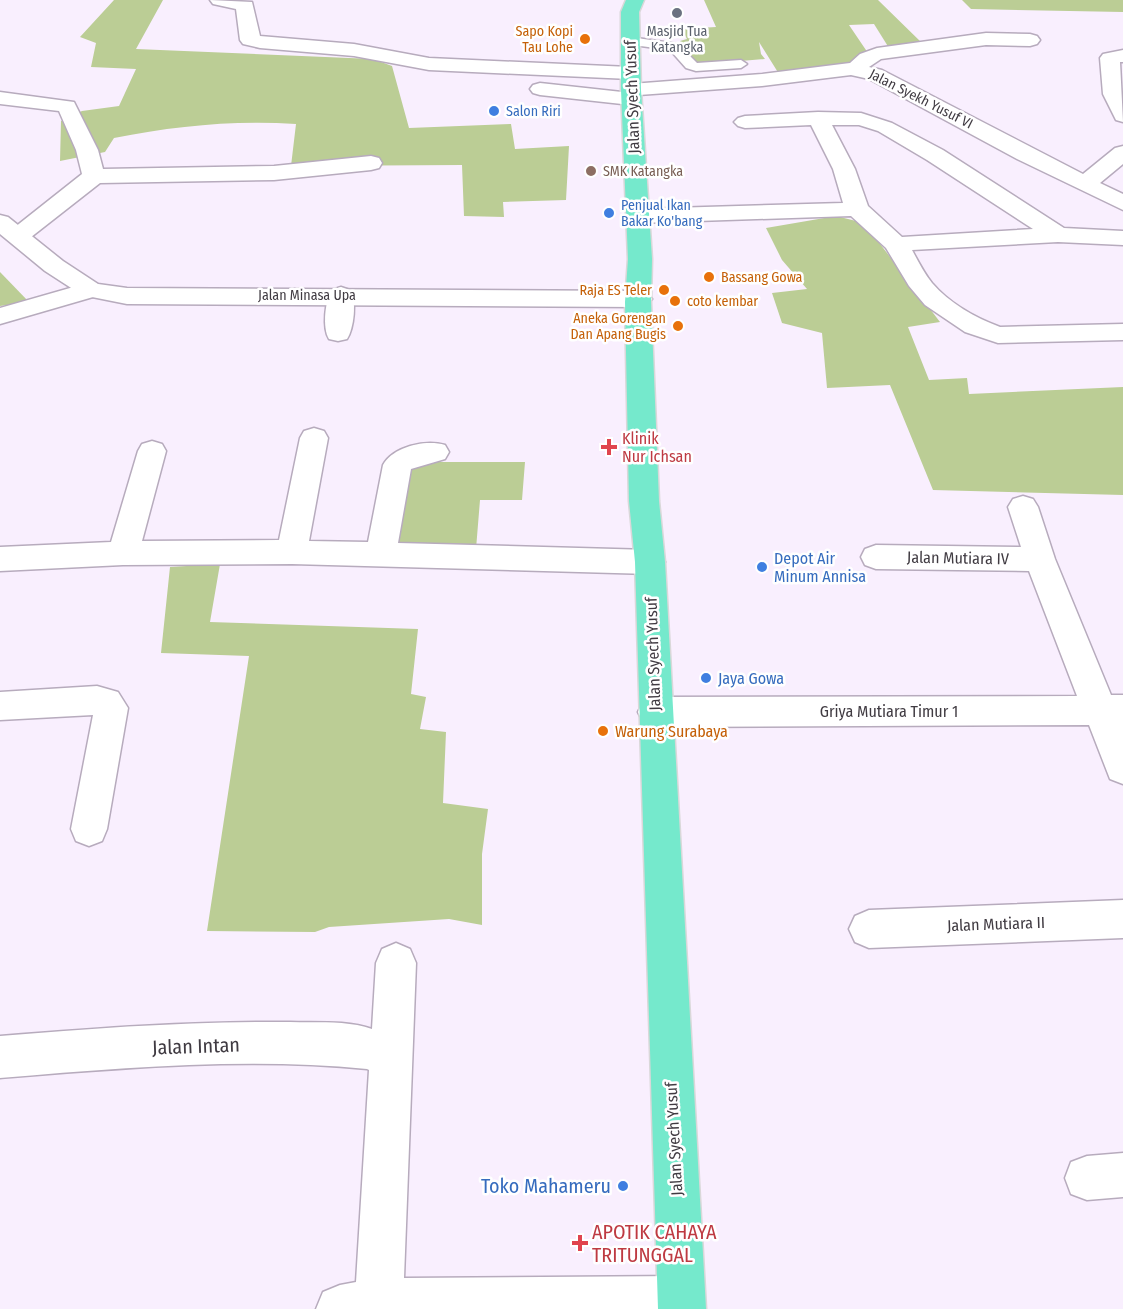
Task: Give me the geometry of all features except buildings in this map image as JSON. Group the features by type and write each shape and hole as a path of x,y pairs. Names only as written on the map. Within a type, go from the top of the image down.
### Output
{"main road":[{"name":"Jalan Syech Yusuf","path":"635,0 630,12 630,41 645,501 650,562 681,1305"}],"street":[{"path":"219,0 245,6 250,40 354,50 429,64 631,87"},
{"path":"856,68 867,58 877,54 986,39 1030,40"},
{"path":"1123,56 1110,58 1113,94 1123,117"},
{"name":"Jalan Syekh Yusuf VI","path":"631,87 721,74 856,68 875,74 1123,203"},
{"path":"410,71 546,90 631,87"},
{"path":"0,98 67,106 87,150 94,176"},
{"path":"818,118 844,169 857,209 896,244 921,286 934,300 957,317 998,335 1123,332"},
{"path":"745,122 818,118 861,119 885,127 935,155 1058,236"},
{"path":"1084,184 1123,153"},
{"path":"9,229 94,176 274,173 371,163"},
{"path":"637,216 857,209"},
{"name":"Jalan Minasa Upa","path":"9,229 54,266 91,290 127,296 341,295 639,298"},
{"path":"896,244 1058,236 1123,238"},
{"path":"0,316 91,290"},
{"path":"338,333 341,295"},
{"path":"292,552 314,438"},
{"path":"123,553 152,451"},
{"path":"381,553 397,465 403,459 435,452"},
{"path":"1023,507 1040,559 1112,711 1123,768"},
{"path":"0,559 123,553 292,552 650,562"},
{"name":"Jalan Mutiara IV","path":"876,557 1040,559"},
{"path":"0,706 97,700 106,702 111,708 89,829"},
{"name":"Griya Mutiara Timur 1","path":"655,712 1112,711"},
{"name":"Jalan Mutiara II","path":"869,929 1123,919"},
{"path":"396,963 390,1056 359,1306 681,1305"},
{"name":"Jalan Intan","path":"0,1057 78,1050 310,1042 379,1050 390,1056"}],"lane":[{"path":"630,41 674,46 693,66 721,74 741,64"}],"green space":[{"path":"114,0 163,0 136,49 373,59 392,66 409,128 511,124 515,149 569,146 566,200 503,202 504,217 464,216 462,165 291,166 296,124 204,125 159,130 114,138 105,152 60,161 61,121 82,111 119,106 136,69 91,67 96,43 80,37"},
{"path":"704,0 878,0 923,44 889,48 874,24 849,25 870,56 852,65 779,74 759,42 761,54 765,59 694,65 680,41 687,39 682,29 716,27"},
{"path":"962,0 1123,0 1123,12 971,9"},
{"path":"836,216 864,223 940,322 908,327 929,380 967,378 969,394 1123,387 1123,495 933,490 890,385 827,388 822,333 782,323 772,293 807,289 782,260 766,228"},
{"path":"0,272 29,302 0,306"},
{"path":"525,462 522,500 480,500 476,549 385,544 410,464"},
{"path":"220,564 210,622 418,629 411,694 426,697 420,729 446,732 443,803 488,809 482,854 482,925 449,919 329,927 315,932 207,931 249,656 161,653 170,567"}],"place":[{"name":"Masjid Tua Katangka","path":"677,13"},
{"name":"Sapo Kopi Tau Lohe","path":"585,39"},
{"name":"Salon Riri","path":"494,111"},
{"name":"SMK Katangka","path":"591,171"},
{"name":"Penjual Ikan Bakar Ko'bang","path":"609,213"},
{"name":"Bassang Gowa","path":"709,277"},
{"name":"Raja ES Teler","path":"664,290"},
{"name":"coto kembar","path":"675,301"},
{"name":"Aneka Gorengan Dan Apang Bugis","path":"678,326"},
{"name":"Klinik Nur Ichsan","path":"609,447"},
{"name":"Depot Air Minum Annisa","path":"762,567"},
{"name":"Jaya Gowa","path":"706,678"},
{"name":"Warung Surabaya","path":"603,731"},
{"name":"Toko Mahameru","path":"623,1186"},
{"name":"APOTIK CAHAYA TRITUNGGAL","path":"580,1243"}]}
